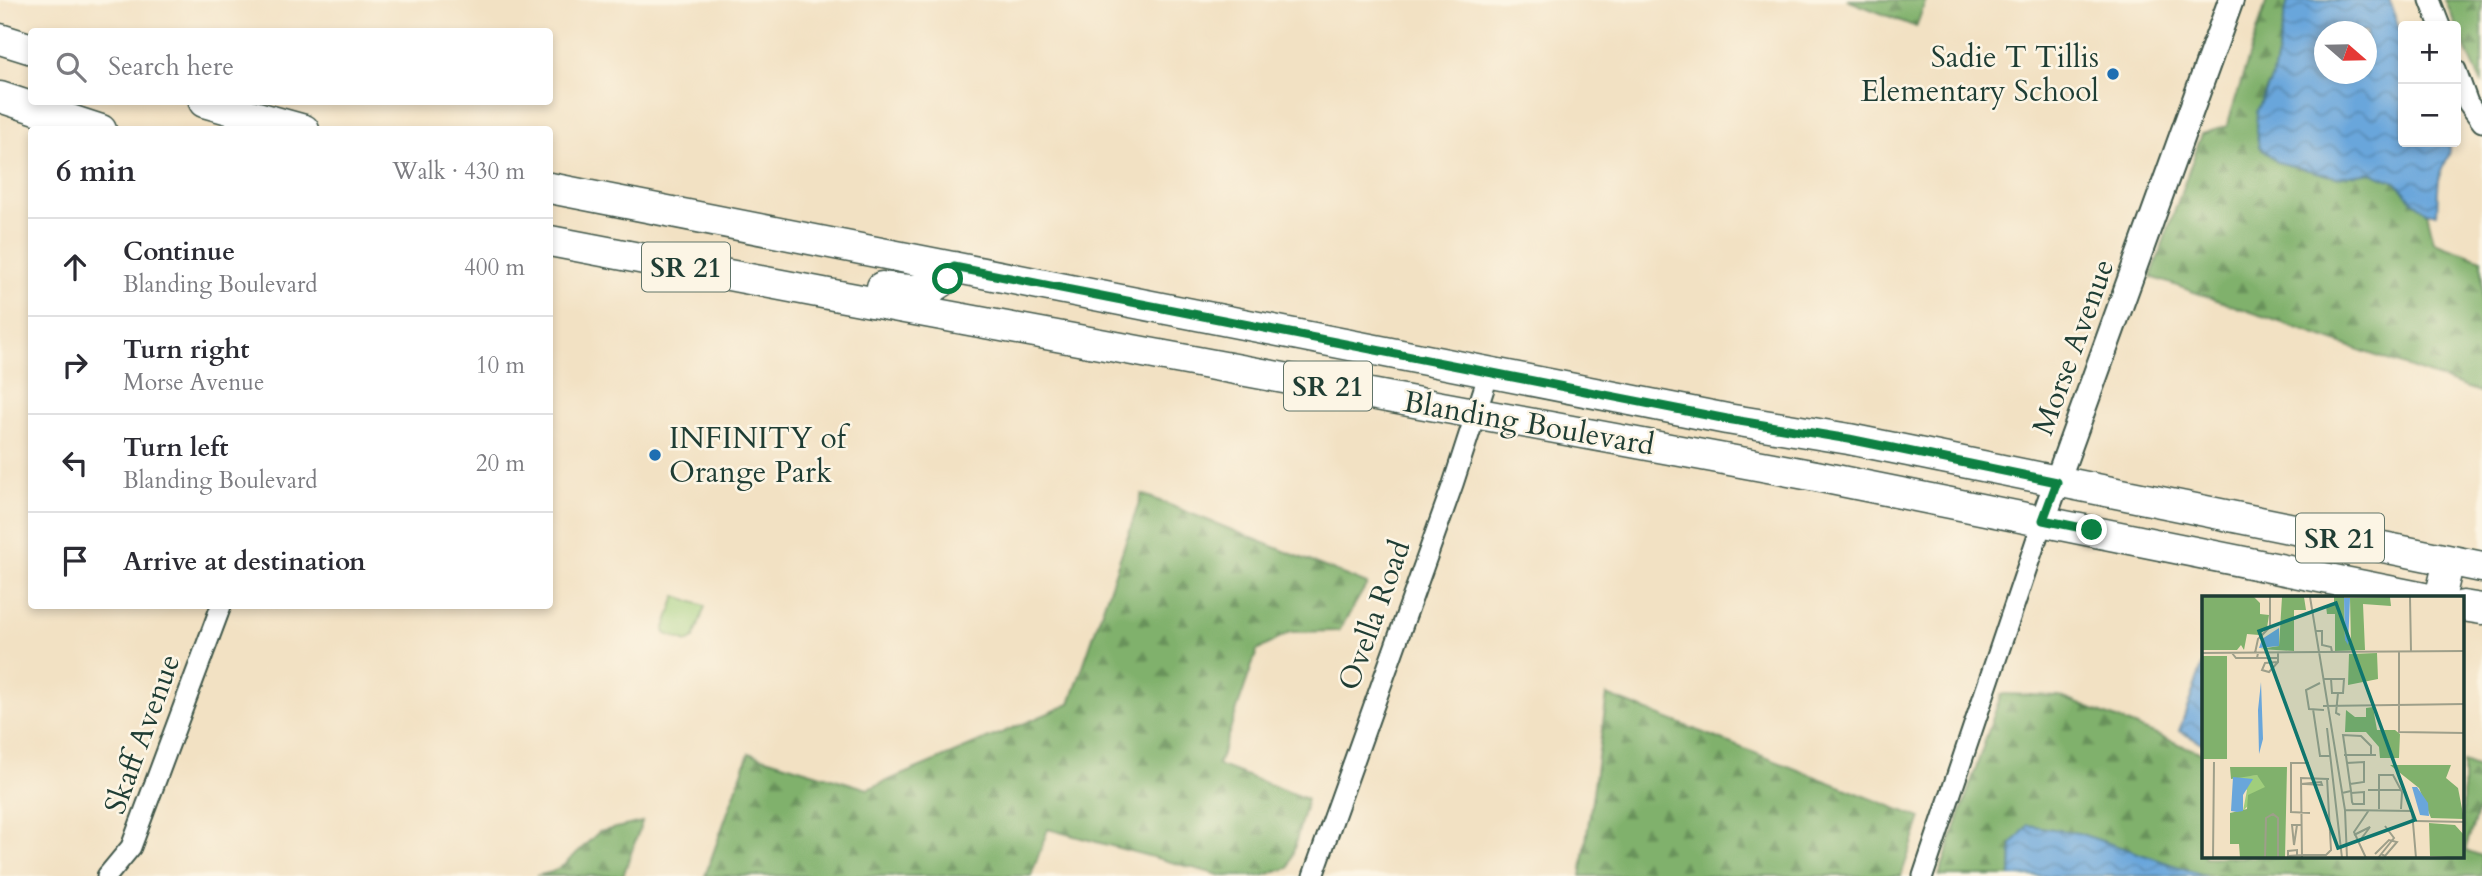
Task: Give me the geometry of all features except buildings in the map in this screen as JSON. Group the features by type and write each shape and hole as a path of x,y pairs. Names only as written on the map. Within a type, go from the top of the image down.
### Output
{"main road":[{"path":"0,39 28,48"},
{"path":"0,97 89,126"},
{"path":"215,105 290,126"},
{"name":"Blanding Boulevard","path":"553,189 1727,419 1849,439 2482,567"},
{"name":"Blanding Boulevard","path":"553,242 1757,465 2414,596"},
{"path":"681,266 739,261 905,290 920,290 941,284 948,279 954,267"},
{"path":"1757,465 1777,450 1792,448 1811,452 1849,439"},
{"path":"2440,596 2449,561"},
{"path":"2464,606 2482,609"}],"street":[{"name":"Morse Avenue","path":"1923,876 2043,520 2231,0"},
{"path":"2430,0 2438,21"},
{"path":"2461,84 2468,103 2482,122"},
{"name":"Ovella Road","path":"1312,876 1453,484 1489,373"},
{"name":"Skaff Avenue","path":"107,876 131,847 220,609"}],"green space":[{"path":"1847,0 1926,0 1916,27"},
{"path":"2267,0 2288,0 2273,76 2263,95 2259,146 2277,162 2336,177 2371,172 2396,182 2427,212 2434,242 2482,259 2482,393 2151,277 2202,134 2227,126"},
{"path":"2445,0 2482,0 2482,84 2461,36 2461,21 2454,21"},
{"path":"1142,494 1367,584 1339,631 1290,632 1257,651 1218,765 1307,799 1289,868 1261,876 1223,876 1048,829 1031,876 705,876 749,753 868,789 1070,704"},
{"path":"676,596 705,606 694,638 687,642 664,631"},
{"path":"2001,694 2059,696 2202,753 2202,858 2464,858 2464,762 2482,769 2482,798 2465,850 2482,856 2482,876 2206,876 2078,833 2012,844 2011,876 1939,876"},
{"path":"1607,695 1921,818 1901,876 1581,876"},
{"path":"642,822 623,876 536,876 552,872 564,865 599,832"}],"water":[{"path":"2288,0 2389,0 2398,25 2398,147 2450,147 2439,179 2437,214 2427,212 2396,182 2371,172 2336,177 2277,162 2259,146 2256,132 2257,111 2273,76"},
{"path":"2202,666 2202,743 2179,731"},
{"path":"2028,825 2078,833 2206,876 2011,876 2012,844"}],"place":[{"name":"Sadie T Tillis Elementary School","path":"2113,74"},
{"name":"INFINITY of Orange Park","path":"655,455"}],"route":[{"path":"948,279 954,267 1727,419 1849,439 2057,482 2043,520 2092,530"}]}
